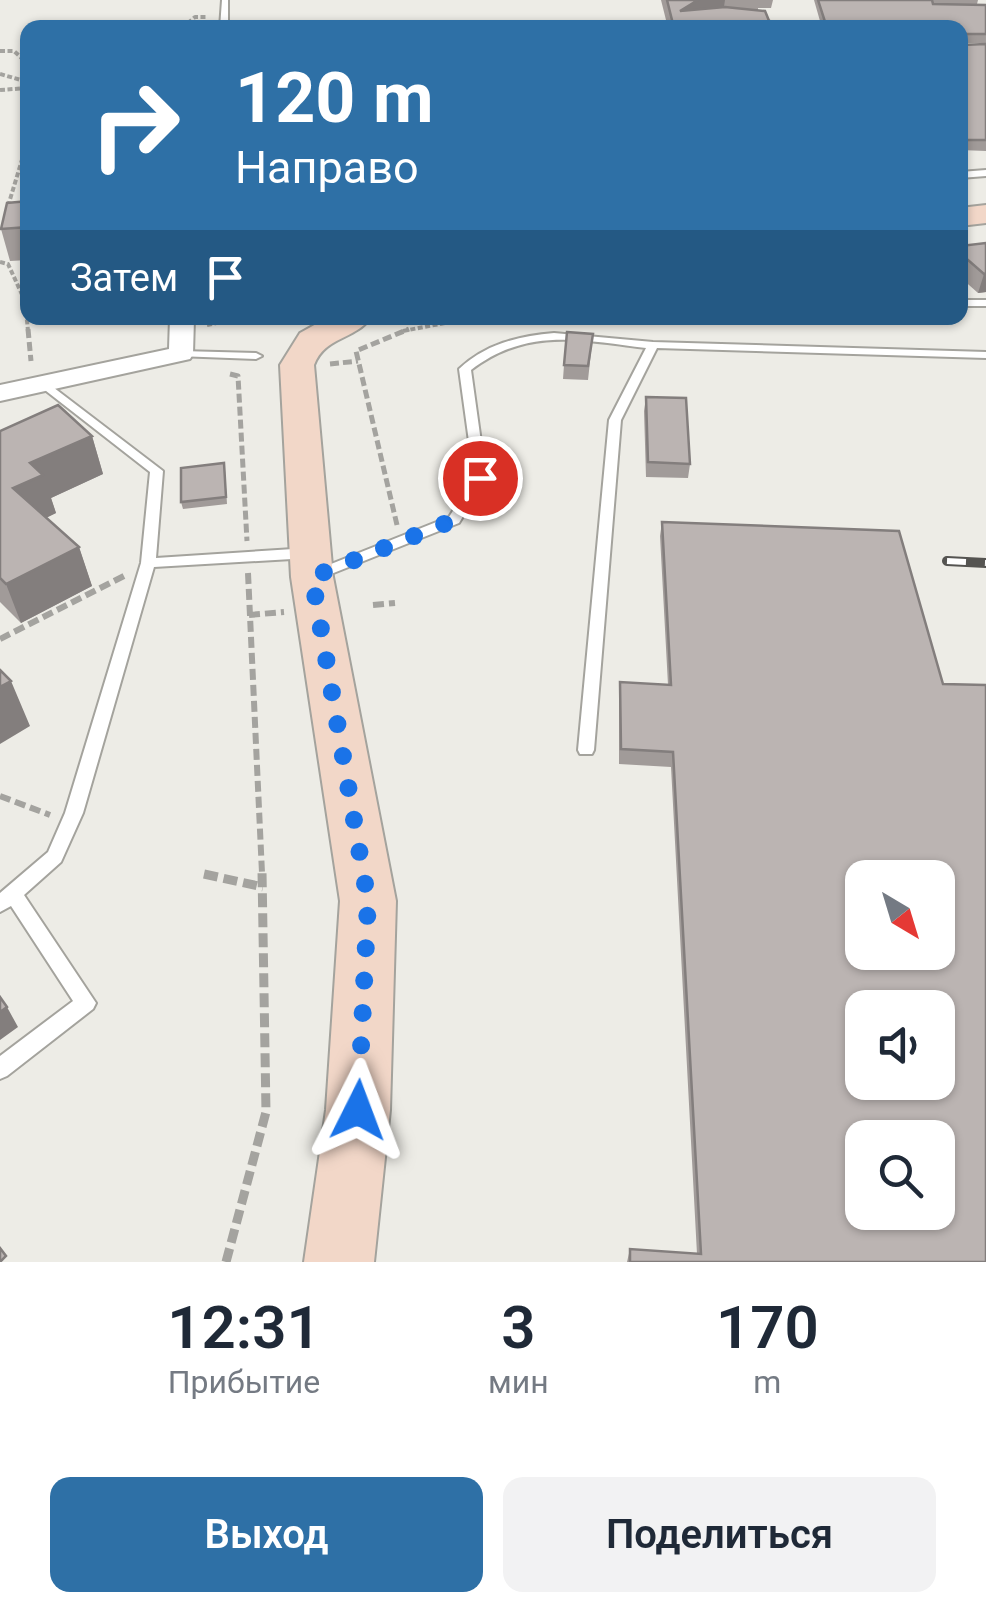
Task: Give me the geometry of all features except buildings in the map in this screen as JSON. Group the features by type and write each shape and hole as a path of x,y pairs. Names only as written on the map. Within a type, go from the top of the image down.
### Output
{"main road":[{"path":"339,1262 358,1110 368,901 304,580 297,365 302,350 319,332 356,340"}],"street":[{"path":"0,393 181,354 182,325"}],"lane":[{"path":"2,11 6,1 35,0"},
{"path":"747,19 752,20"},
{"path":"148,563 247,556 304,580 454,520 480,478 465,369 485,350 534,335 653,345 986,355"},
{"path":"586,750 615,420 653,345"},
{"path":"181,354 256,356"},
{"path":"0,1069 86,1003 7,900 56,857 70,823 148,563 157,471 45,384"}],"path":[{"path":"0,51 20,51"},
{"path":"14,51 20,57"},
{"path":"6,212 20,166"},
{"path":"0,262 8,264 20,292"},
{"path":"27,325 31,361"},
{"path":"356,340 356,352 426,325"},
{"path":"324,365 356,340"},
{"path":"356,340 401,543"},
{"path":"226,373 238,376 263,887 266,1112 226,1262"},
{"path":"0,639 148,563"},
{"path":"249,615 304,580"},
{"path":"373,604 395,603"},
{"path":"0,796 70,823"},
{"path":"204,874 263,887"}],"railway":[{"path":"947,561 986,563"}],"route":[{"path":"358,1110 368,901 312,577 454,520 480,478"}]}
